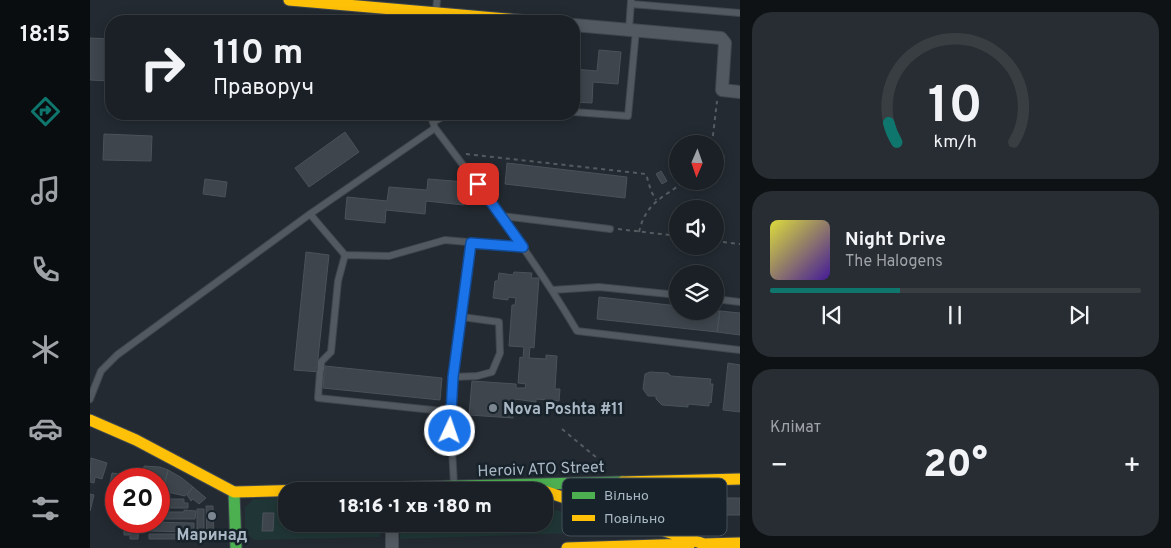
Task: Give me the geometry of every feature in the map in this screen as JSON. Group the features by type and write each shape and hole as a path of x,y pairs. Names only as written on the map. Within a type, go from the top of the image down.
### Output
{"main road":[{"path":"294,0 409,15"},
{"path":"423,15 436,13 460,15"},
{"name":"Heroiv ATO Street","path":"90,420 136,440 234,492 278,491"},
{"name":"Heroiv ATO Street","path":"727,478 740,478"},
{"path":"234,492 236,548"},
{"path":"680,536 704,544"},
{"path":"567,548 740,543"}],"street":[{"path":"580,26 722,38 725,43 722,90 740,92"},
{"path":"392,532 392,548"}],"lane":[{"path":"436,13 437,0"},
{"path":"580,112 628,116 633,30 631,2 740,13"},
{"path":"432,120 523,247 552,290 576,331 740,350"},
{"path":"90,399 101,372 117,355 440,120"},
{"path":"310,214 345,255 390,256 445,240 523,247"},
{"path":"501,216 610,229"},
{"path":"454,482 450,431 453,377 471,243"},
{"path":"345,255 338,282 331,352 322,362 318,398 452,412"},
{"path":"552,290 599,286 669,294"},
{"path":"724,300 740,302"},
{"path":"453,377 477,376 492,372 500,353 499,322 462,317"}],"path":[{"path":"713,135 717,97 722,90"},
{"path":"454,153 646,174 656,200"},
{"path":"639,232 641,222 647,210 656,200 671,190"},
{"path":"610,229 669,235"},
{"path":"724,242 740,244"},
{"path":"562,429 603,463"}],"green space":[{"path":"278,498 278,532 382,532 379,537 254,540 245,531 245,507 254,499"},
{"path":"553,509 562,512 562,534 400,539 400,532 553,532"}],"building":[{"path":"90,38 105,39 105,81 90,80"},
{"path":"599,50 621,52 618,84 593,82 592,103 580,102 580,70 597,71"},
{"path":"345,132 359,152 309,187 295,168"},
{"path":"104,134 152,136 151,161 103,160"},
{"path":"507,163 627,177 625,198 505,184"},
{"path":"661,171 667,181 662,184 656,174"},
{"path":"205,179 227,182 225,197 203,194"},
{"path":"428,179 466,182 464,205 426,201 425,214 386,210 385,223 345,219 347,197 387,201 389,187 427,190"},
{"path":"306,252 329,255 317,368 321,369 320,372 294,370"},
{"path":"514,272 532,273 531,278 539,278 534,348 530,347 529,358 546,359 546,355 557,356 555,389 560,389 559,401 536,399 536,402 515,399 513,418 469,415 472,381 516,384 516,388 525,388 526,384 518,383 520,357 523,358 524,347 509,346 512,305 515,305 516,298 508,297 508,300 493,298 495,281 498,281 499,273 513,275"},
{"path":"599,297 669,305 669,320 719,320 717,332 597,319"},
{"path":"724,311 740,313 740,335 717,332 719,320 724,320"},
{"path":"728,363 740,365 740,412 723,410"},
{"path":"325,366 442,378 440,400 323,388 324,372 320,372 321,369 325,369"},
{"path":"650,372 668,373 671,376 711,379 710,384 713,384 711,403 709,402 709,406 688,404 688,407 662,405 656,399 656,396 648,396 643,389 645,374"},
{"path":"91,458 107,463 102,479 95,477 94,483 90,482"},
{"path":"144,466 163,468 144,468"},
{"path":"170,471 193,487 185,496 170,493"},
{"path":"193,487 206,498 199,504 193,499 191,501 187,495"},
{"path":"90,494 94,495 90,511"},
{"path":"727,498 740,498 740,515 727,515"},
{"path":"170,499 184,499 184,503 188,503 188,508 170,508"},
{"path":"206,506 213,506 214,538 207,538"},
{"path":"197,509 204,509 204,532 197,532"},
{"path":"184,510 196,511 195,519 170,519 170,512 184,512"},
{"path":"263,513 274,513 273,531 262,531"},
{"path":"170,522 194,523 194,532 170,531"},
{"path":"130,533 138,533 138,539 130,539"},
{"path":"149,534 203,534 203,539 149,539"}],"traffic: fast":[{"path":"553,484 562,483"},
{"path":"234,492 236,548"}],"traffic: slow":[{"path":"289,0 461,15"},
{"path":"90,420 136,440 234,492 278,491"},
{"path":"727,479 740,479"},
{"path":"553,494 562,497"},
{"path":"680,536 704,544 740,543"},
{"path":"567,548 690,544"}],"place":[{"name":"Nova Poshta #11","path":"493,408"},
{"name":"Маринад","path":"212,516"}],"route":[{"path":"450,431 453,377 471,243 523,247 478,184"}]}
